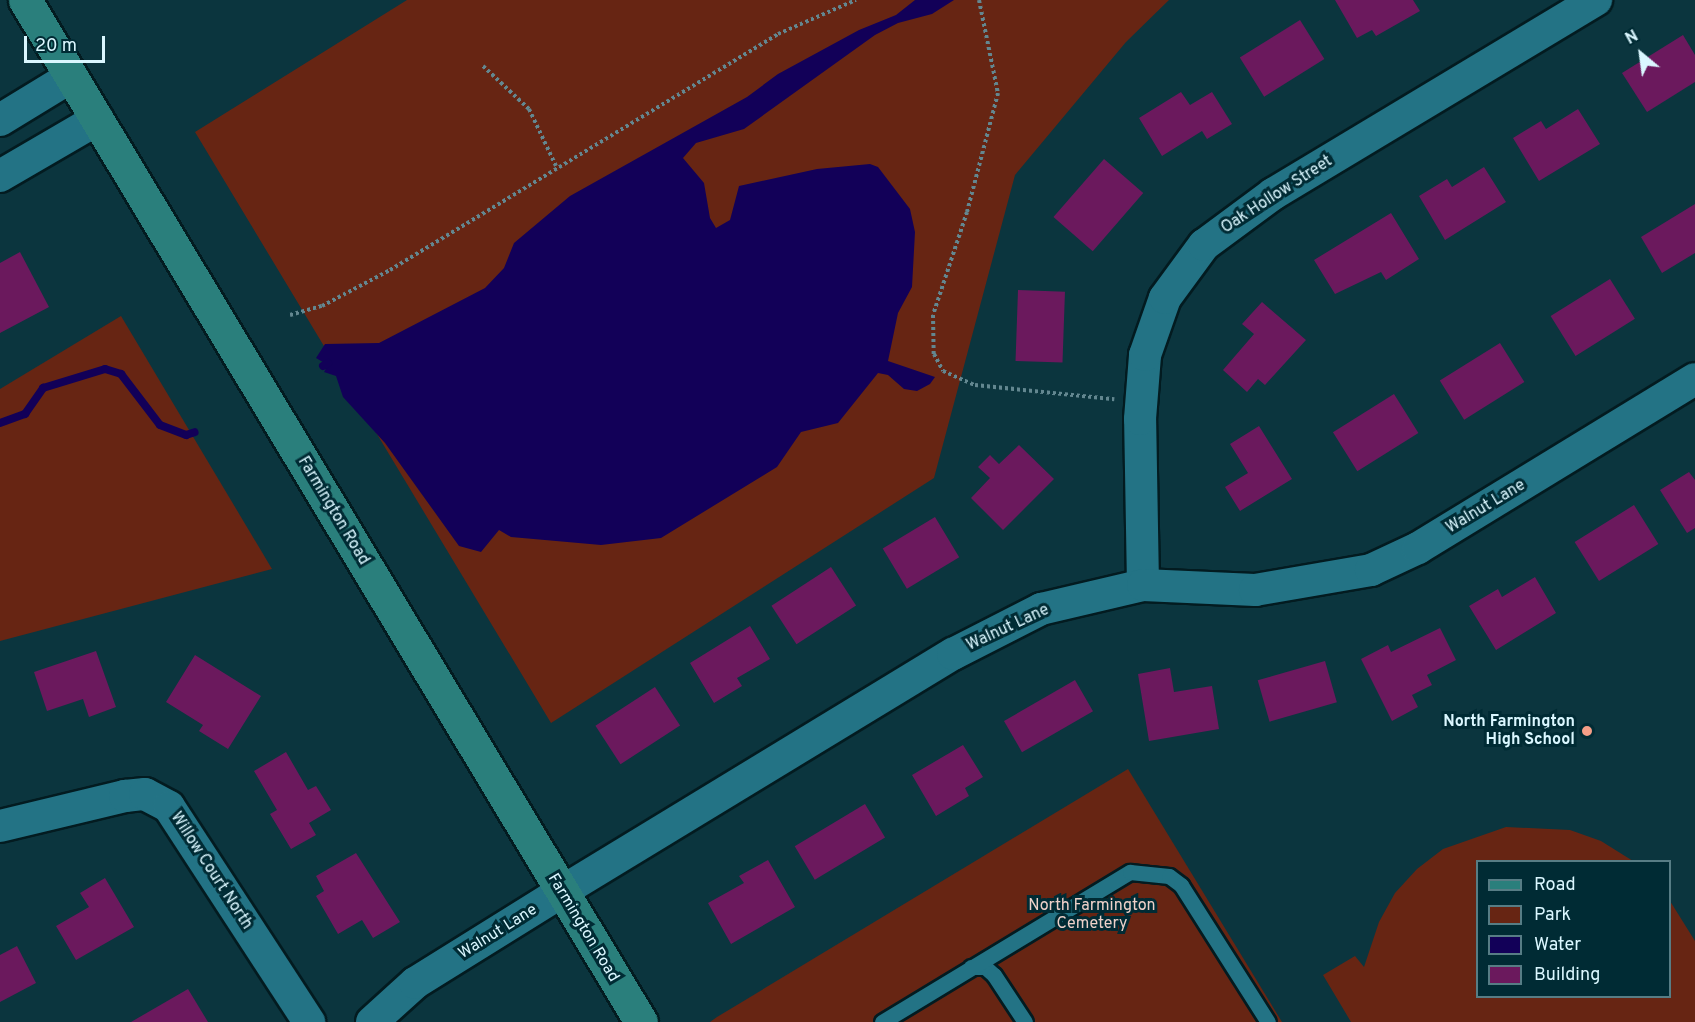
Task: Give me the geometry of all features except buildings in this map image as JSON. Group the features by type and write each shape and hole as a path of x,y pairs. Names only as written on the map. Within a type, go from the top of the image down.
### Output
{"street":[{"name":"Farmington Road","path":"25,0 641,1022"},
{"name":"Oak Hollow Street","path":"1143,585 1142,401 1145,355 1165,298 1204,245 1273,194 1596,0"},
{"path":"0,120 72,76"},
{"path":"0,176 98,119"},
{"name":"Walnut Lane","path":"372,1022 416,984 561,892 952,654 1041,609 1143,585 1255,590 1371,570 1418,548 1695,380"},
{"name":"Willow Court North","path":"0,826 125,796 145,794 169,807 309,1022"}],"lane":[{"path":"882,1022 1107,883 1131,872 1151,872 1169,876 1190,897 1268,1022"},
{"path":"971,966 985,967 994,975 1025,1022"}],"path":[{"path":"290,315 322,306 390,270 556,166 778,34 856,0"},
{"path":"980,2 998,93 967,212 933,315 934,354 943,371 975,385 1142,401"},
{"path":"483,66 529,109 556,166"}],"green space":[{"path":"407,0 1169,0 1126,42 1015,175 934,478 551,723 195,132"},
{"path":"121,316 272,569 0,641 0,389"},
{"name":"North Farmington Cemetery","path":"1128,769 1282,1022 710,1022 717,1017"},
{"path":"1506,827 1570,830 1601,841 1631,860 1476,860 1476,998 1671,998 1671,903 1695,941 1695,1022 1351,1022 1323,975 1355,956 1364,967 1379,922 1395,893 1417,869 1443,849"}],"water":[{"path":"915,0 954,0 932,14 898,23 875,35 744,129 696,143 683,158 704,183 710,218 716,228 730,220 739,186 817,169 870,164 878,167 910,209 915,232 912,287 898,313 888,361 935,377 930,384 917,391 904,389 888,375 878,373 838,423 801,432 777,467 661,538 601,545 511,537 499,530 481,552 459,546 385,443 343,397 336,376 324,372 328,365 316,358 325,344 379,343 485,288 504,268 514,243 570,196 747,97 778,74 859,30 896,15"}],"waterway":[{"path":"323,366 328,363"},
{"path":"0,423 25,414 43,388 105,369 121,374 160,425 186,435 195,432"}],"place":[{"name":"North Farmington High School","path":"1587,731"}]}
